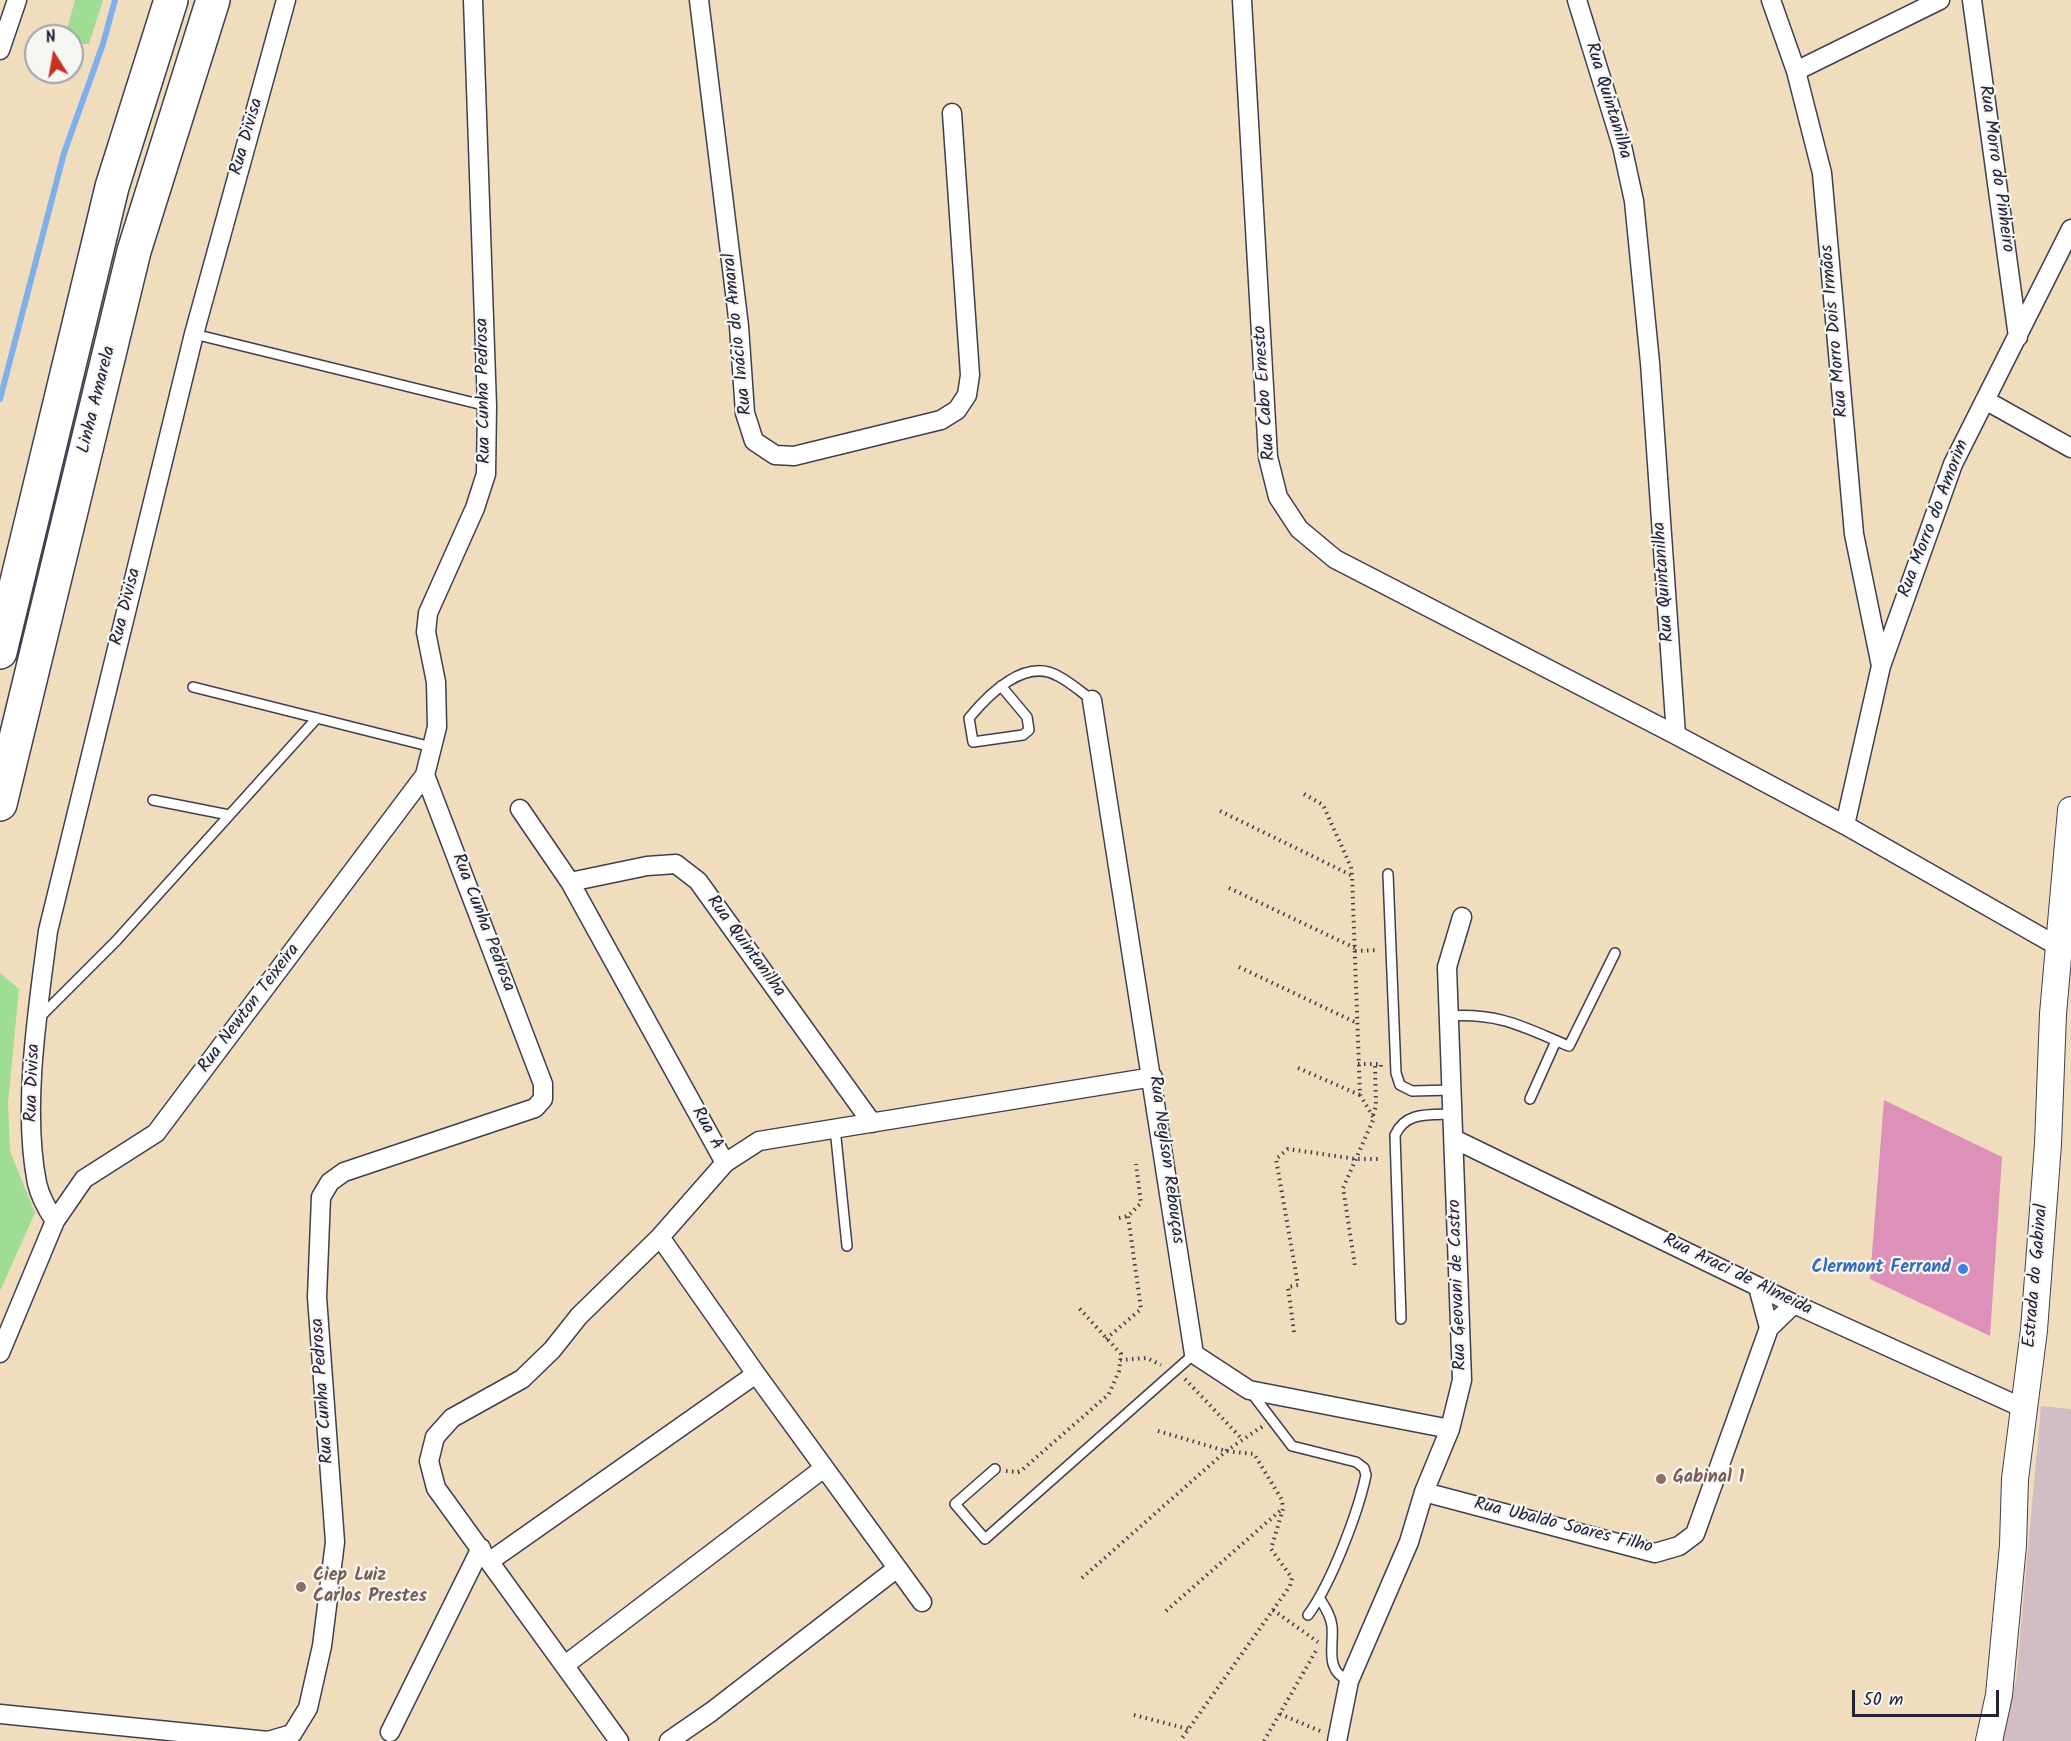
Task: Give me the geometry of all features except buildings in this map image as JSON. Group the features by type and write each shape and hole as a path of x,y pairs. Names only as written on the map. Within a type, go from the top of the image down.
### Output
{"highway":[{"name":"Linha Amarela","path":"0,652 112,187 171,0"},
{"name":"Linha Amarela","path":"0,804 134,251 213,0"}],"main road":[{"name":"Estrada do Gabinal","path":"1989,1741 1999,1695 2023,1408 2034,1330 2048,1144 2052,1038 2071,810"}],"street":[{"path":"0,50 17,0"},
{"name":"Rua Divisa","path":"55,1221 37,1185 32,1146 36,1021 48,931 194,334 286,0"},
{"name":"Rua Cunha Pedrosa","path":"0,1714 268,1741 292,1734 308,1708 322,1646 335,1542 317,1297 321,1197 330,1182 344,1172 535,1108 543,1099 543,1084 425,775 437,727 436,682 426,632 428,613 475,508 486,474 487,406 473,0"},
{"name":"Rua Inácio do Amaral","path":"699,0 739,326 745,413 754,441 775,455 794,456 941,420 957,410 968,395 969,351 956,195 952,113"},
{"name":"Rua Cabo Ernesto","path":"1242,0 1268,457 1278,497 1299,529 1335,559 1676,735"},
{"name":"Rua Quintanilha","path":"1577,0 1622,146 1634,201 1650,363 1676,735"},
{"name":"Rua Morro Dois Irmãos","path":"1771,0 1796,71 1822,173 1854,534 1881,666"},
{"path":"1796,71 1940,0"},
{"name":"Rua Morro do Pinheiro","path":"1972,0 2018,337"},
{"name":"Rua Morro do Amorim","path":"1845,825 1881,666 1953,464 2071,229"},
{"path":"1985,400 2071,448"},
{"name":"Rua Neylson Rebouças","path":"1092,700 1153,1077 1194,1354"},
{"path":"1676,735 1845,825 2059,947"},
{"name":"Rua Newton Teixeira","path":"0,1353 55,1221 84,1179 156,1133 425,775"},
{"name":"Rua A","path":"520,809 570,882 724,1163 759,1141 1153,1077"},
{"name":"Rua Quintanilha","path":"570,882 647,866 676,864 698,882 872,1123"},
{"name":"Rua Geovani de Castro","path":"1338,1737 1349,1681 1409,1542 1424,1492 1450,1429 1462,1380 1447,967 1462,917"},
{"name":"Rua Araci de Almeida","path":"1454,1139 1758,1287 2023,1408"},
{"path":"619,1741 436,1488 429,1461 435,1437 452,1418 522,1378 552,1350 579,1316 660,1237 724,1163"},
{"path":"660,1237 756,1374 922,1602"},
{"path":"1758,1287 1769,1328"},
{"name":"Rua Ubaldo Soares Filho","path":"1424,1492 1655,1553 1679,1546 1695,1534 1769,1328 1794,1304"},
{"path":"1194,1354 1249,1390 1450,1429"},
{"path":"390,1732 485,1555 756,1374"},
{"path":"565,1665 824,1467"},
{"path":"669,1741 711,1712 896,1569"}],"lane":[{"path":"194,334 487,406"},
{"path":"1001,686 1027,717 1029,730 1023,735 973,742 969,718 1001,686 1030,672 1056,674 1092,700"},
{"path":"193,687 432,747"},
{"path":"36,1021 117,941 316,718"},
{"path":"153,800 229,815"},
{"path":"1388,874 1396,1073 1400,1085 1412,1091 1452,1090"},
{"path":"1449,1016 1479,1014 1511,1020 1569,1046 1615,953"},
{"path":"1530,1099 1556,1041"},
{"path":"1401,1319 1395,1135 1400,1123 1413,1116 1453,1114"},
{"path":"834,1128 847,1246"},
{"path":"995,1469 955,1504 985,1539 1194,1354"},
{"path":"1249,1390 1292,1446 1356,1462 1364,1468 1366,1475 1320,1599 1308,1615"},
{"path":"1320,1599 1332,1624 1331,1653 1334,1668 1340,1677 1349,1681"}],"path":[{"path":"1304,794 1323,805 1351,867 1360,1095 1373,1115"},
{"path":"1220,811 1352,875"},
{"path":"1229,888 1355,950 1391,950"},
{"path":"1239,967 1357,1023"},
{"path":"1358,1064 1381,1064"},
{"path":"1355,1266 1343,1188 1376,1106 1375,1064"},
{"path":"1298,1068 1360,1095"},
{"path":"1294,1332 1288,1287 1298,1285 1276,1159 1288,1149 1356,1159 1382,1159 1386,1154"},
{"path":"1119,1218 1128,1216 1143,1199 1136,1164"},
{"path":"1106,1339 1141,1309 1128,1216"},
{"path":"995,1469 1012,1472 1023,1469 1109,1394 1119,1371 1120,1354 1079,1308"},
{"path":"1120,1360 1147,1358 1176,1370 1242,1439"},
{"path":"1082,1578 1226,1451 1272,1420"},
{"path":"1158,1431 1226,1451 1254,1454 1282,1500 1283,1509 1271,1549 1292,1578 1290,1586 1180,1741"},
{"path":"1166,1611 1283,1509"},
{"path":"1264,1741 1319,1644 1273,1610"},
{"path":"1280,1714 1312,1730 1338,1737"},
{"path":"1134,1715 1188,1729"}],"shaded area":[{"path":"2041,1406 2071,1409 2071,1741 2000,1741 2016,1681"}],"green space":[{"path":"75,0 103,0 89,44 84,44 84,24 68,24"},
{"path":"0,973 19,989 8,1103 10,1151 35,1213 0,1291"}],"waterway":[{"path":"0,399 64,153 103,44 115,0"}],"place":[{"name":"Clermont Ferrand","path":"1963,1269"},
{"name":"Gabinal 1","path":"1661,1479"},
{"name":"Ciep Luiz Carlos Prestes","path":"301,1587"}]}
